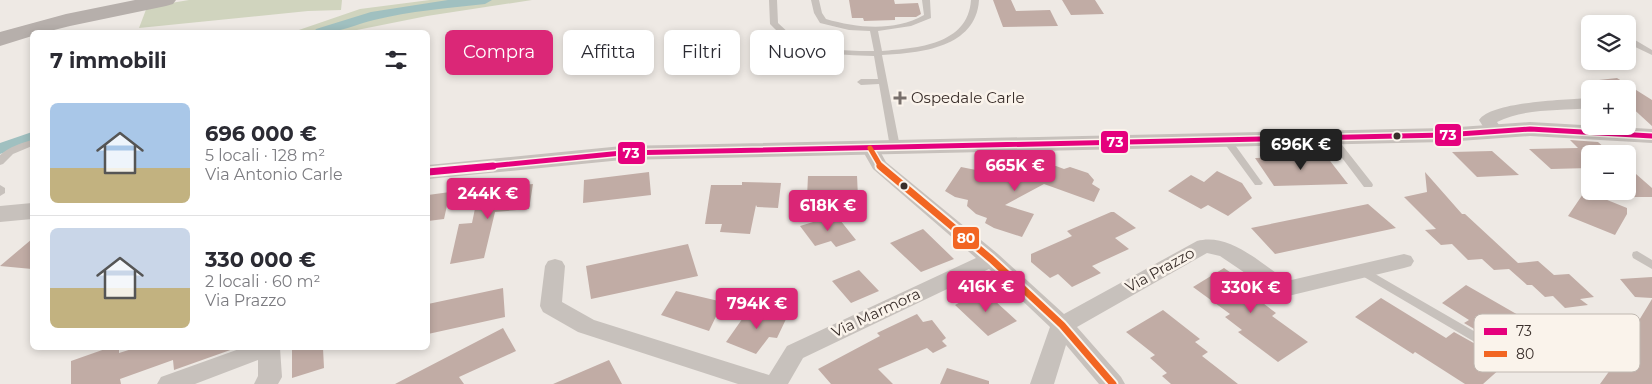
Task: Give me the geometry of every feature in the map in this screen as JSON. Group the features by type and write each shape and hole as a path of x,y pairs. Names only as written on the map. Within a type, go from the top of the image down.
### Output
{"main road":[{"path":"33,30 84,16 166,0"},
{"path":"0,39 30,31"}],"street":[{"path":"1495,132 1487,120 1495,115 1516,110 1581,104"},
{"path":"430,172 622,153 1332,138 1530,130 1652,136"},
{"path":"870,148 879,165 991,259 1062,325 1113,384"},
{"path":"0,214 30,211"},
{"name":"Via Prazzo","path":"1062,325 1204,246 1226,250 1284,289 1404,261"},
{"name":"Via Marmora","path":"776,384 795,352 991,259"},
{"path":"555,266 551,306 586,326 767,384"},
{"path":"1042,384 1062,325"},
{"path":"169,384 260,350"},
{"path":"266,384 270,377 270,350"}],"lane":[{"path":"773,0 774,24 796,41 826,50 878,53 907,52 953,38 967,27 974,14 975,0"},
{"path":"816,0 818,13 823,21 849,28 874,29 896,28 916,24 928,16 926,0"},
{"path":"874,29 882,81 896,147"},
{"path":"1636,44 1652,53"},
{"path":"861,82 882,81"},
{"path":"1332,138 1368,185"},
{"path":"1227,140 1258,183"},
{"path":"0,162 2,157 10,152 30,144"},
{"path":"0,188 0,193"},
{"path":"1637,256 1652,266"},
{"path":"1363,271 1474,336"}],"green space":[{"path":"189,0 342,0 341,10 308,11 139,28 147,7"},
{"path":"430,0 532,0 427,16 357,30 299,30 360,9"}],"building":[{"path":"849,0 894,0 895,4 918,3 921,14 916,17 895,17 895,20 864,21 863,18 852,18"},
{"path":"993,0 1011,0 1016,11 1050,10 1058,26 1003,27"},
{"path":"1062,0 1095,0 1104,14 1071,15"},
{"path":"1617,78 1620,80 1599,80"},
{"path":"1636,90 1652,100 1652,126 1636,111"},
{"path":"1570,140 1598,142 1602,145 1581,145 1581,168 1551,169 1529,149 1578,148"},
{"path":"1492,151 1519,175 1477,177 1452,152"},
{"path":"1327,157 1348,184 1274,186 1255,158"},
{"path":"990,166 1002,167 1017,172 1020,167 1031,167 1041,171 1044,166 1056,166 1064,169 1070,167 1088,173 1094,180 1092,184 1100,189 1094,202 1044,184 1005,205 1034,214 1022,237 985,223 987,218 976,214 967,206 968,200 955,197 945,191 961,167 986,172"},
{"path":"1217,171 1242,183 1252,198 1228,216 1208,205 1201,209 1168,191 1191,175 1204,182"},
{"path":"649,172 651,195 583,203 584,180"},
{"path":"1425,172 1462,214 1465,214 1518,263 1538,261 1554,275 1569,274 1594,297 1580,299 1588,305 1565,308 1553,296 1545,297 1532,285 1527,285 1509,269 1494,270 1482,259 1468,260 1452,244 1441,245 1425,230 1436,229 1404,197 1427,192"},
{"path":"1636,174 1652,188 1652,197 1636,197"},
{"path":"808,176 857,176 858,197 807,197"},
{"path":"742,182 781,183 778,208 757,207 756,205 750,234 720,232 722,224 705,224 711,185 742,185"},
{"path":"533,184 529,209 495,212 484,258 450,264 459,224 472,223 479,189"},
{"path":"450,192 444,219 430,221 430,195"},
{"path":"1581,197 1581,200 1607,200 1627,208 1627,214 1615,235 1568,216"},
{"path":"1368,204 1396,228 1275,254 1251,228"},
{"path":"1114,212 1136,228 1115,238 1129,249 1092,266 1101,273 1072,287 1058,274 1050,278 1031,262 1031,254 1072,236 1067,231"},
{"path":"836,215 856,240 836,247 831,241 815,246 800,226"},
{"path":"923,229 954,259 921,272 890,243"},
{"path":"30,241 30,269 0,266"},
{"path":"688,244 698,276 591,299 586,266"},
{"path":"1224,268 1265,296 1259,300 1276,313 1272,316 1308,342 1278,362 1238,332 1242,330 1225,317 1230,314 1193,287"},
{"path":"859,270 879,291 851,303 832,281"},
{"path":"1652,277 1652,298 1635,297 1620,279"},
{"path":"1466,285 1516,314 1474,314 1474,329 1464,323 1469,320 1442,303"},
{"path":"503,288 505,317 430,334 430,304"},
{"path":"983,290 1017,321 988,336 955,305"},
{"path":"676,291 723,302 709,331 661,315"},
{"path":"1381,298 1446,338 1454,332 1474,343 1474,372 1496,372 1483,384 1465,384 1355,317"},
{"path":"1652,299 1652,384 1600,384 1609,372 1640,372 1640,319"},
{"path":"758,306 787,317 777,338 769,337 756,354 726,342 745,315 752,316"},
{"path":"1163,310 1200,339 1195,342 1208,352 1202,356 1238,384 1171,384 1162,376 1167,373 1150,358 1155,355 1126,332"},
{"path":"917,314 923,322 932,320 946,338 942,341 947,346 933,353 927,348 878,369 893,384 831,384 818,369 880,336 877,333"},
{"path":"503,328 516,351 459,377 464,384 395,384"},
{"path":"102,350 119,350 119,353 129,350 230,350 174,370 173,360 120,379 121,384 71,384 71,361"},
{"path":"292,350 323,350 324,368 292,378"},
{"path":"609,360 622,384 553,384"},
{"path":"947,368 989,381 989,384 940,384"}],"waterway":[{"path":"327,30 371,16 423,7 485,0"},
{"path":"0,149 30,138"}],"transit line":[{"name":"73","path":"430,172 622,153 1445,135 1530,129 1652,136"},
{"name":"80","path":"870,148 879,165 991,259 1062,325 1113,384"}],"place":[{"name":"Ospedale Carle","path":"900,98"}]}
